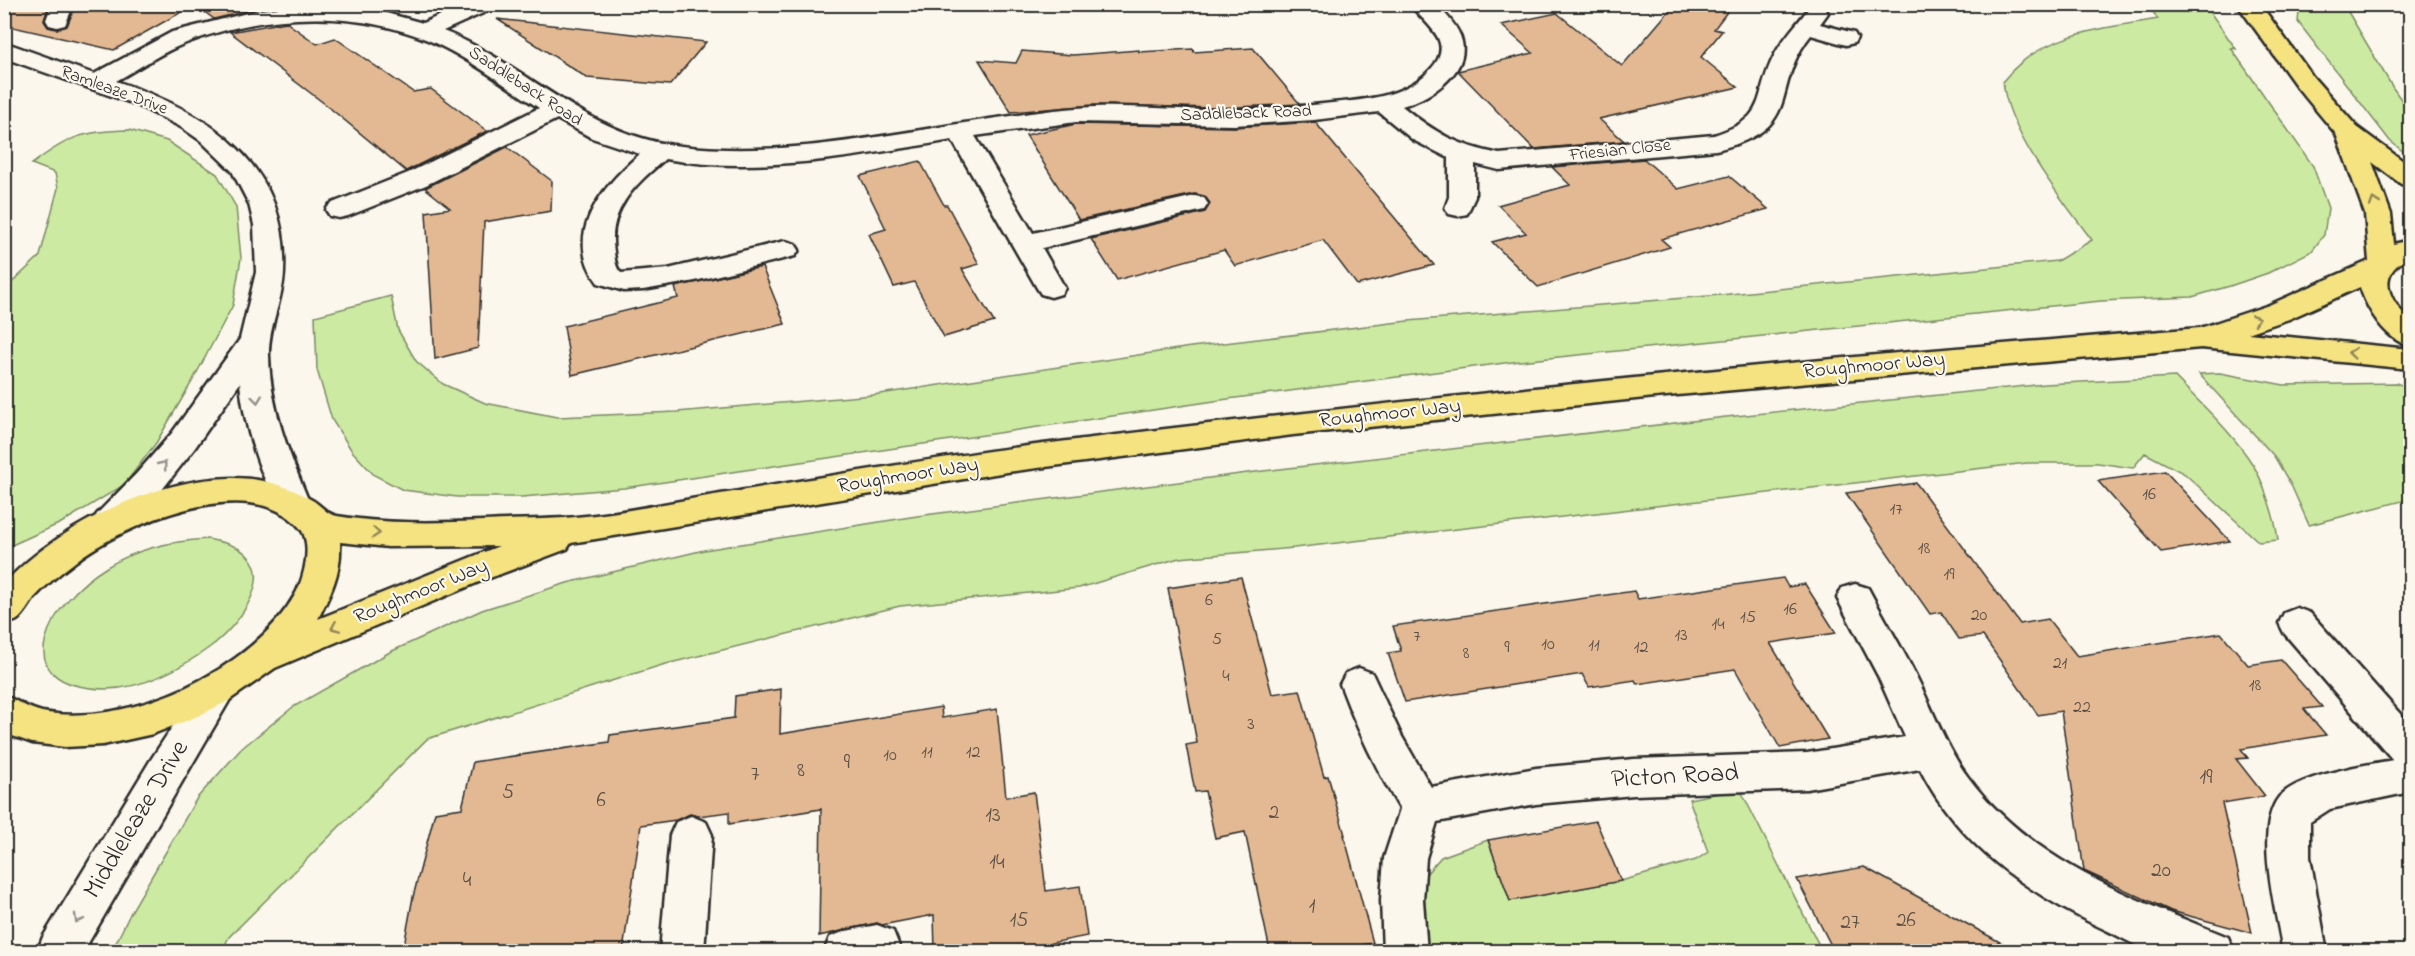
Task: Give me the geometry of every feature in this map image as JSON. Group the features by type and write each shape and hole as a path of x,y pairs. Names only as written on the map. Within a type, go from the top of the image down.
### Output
{"main road":[{"path":"2248,4 2305,82 2348,132 2410,178"},
{"path":"2348,132 2378,214 2378,265 2373,283 2377,298 2387,314 2410,336"},
{"name":"Roughmoor Way","path":"2201,339 2279,312 2378,265 2396,252 2410,248"},
{"name":"Roughmoor Way","path":"306,516 388,534 464,535 585,529 1006,460 1293,424 1666,385 2060,349 2201,339 2410,359"},
{"name":"Roughmoor Way","path":"4,610 21,587 61,552 109,523 159,502 210,492 249,491 282,498 306,516 322,534 325,561 315,592 294,626 260,659 217,689 167,713 109,729 56,732 13,720 4,712"},
{"name":"Roughmoor Way","path":"260,659 467,572 585,529"},
{"name":"Roughmoor Way","path":"4,572 61,552"}],"street":[{"name":"Saddleback Road","path":"428,29 484,4"},
{"name":"Saddleback Road","path":"94,83 178,38 263,8 297,5 342,7 375,13 428,29 455,41 580,124 601,134 659,151 712,156 780,156 880,145 959,130 1081,115 1131,114 1219,118 1298,114 1400,99 1429,85 1448,63 1452,50 1442,22 1421,4"},
{"name":"Friesian Close","path":"1383,103 1422,135 1462,154 1500,162 1716,142 1734,137 1760,124 1768,115 1785,57 1812,20 1846,38"},
{"name":"Ramleaze Drive","path":"4,49 28,60 134,95 189,121 213,137 238,159 254,183 265,212 270,241 270,272 255,340 258,409 271,451 306,516"},
{"path":"339,210 417,179 557,109"},
{"path":"959,130 1027,243 1051,288"},
{"path":"659,151 632,175 606,206 600,220 598,241 603,268 606,275 613,281 625,283 661,279 785,250"},
{"path":"1458,208 1462,196 1462,154"},
{"path":"1027,243 1195,204"},
{"name":"Ramleaze Drive","path":"109,523 149,482 183,441 255,340"},
{"path":"1855,598 1883,648 1929,750 1954,791 1983,825 2019,857 2096,904 2166,936 2212,951"},
{"path":"2296,623 2410,752"},
{"path":"1359,684 1384,747 1420,807 1405,858 1402,900 1405,951"},
{"name":"Middleleaze Drive","path":"59,951 164,772 217,689"},
{"name":"Picton Road","path":"1420,807 1536,786 1634,777 1807,771 1929,750"},
{"path":"2305,951 2286,835 2292,812 2309,798 2344,788 2410,775"},
{"path":"682,951 692,835"}],"green space":[{"path":"2148,5 2205,5 2236,49 2231,48 2313,166 2328,208 2324,235 2312,251 2268,273 2192,297 2101,301 1520,361 1228,399 624,488 522,497 457,497 403,490 374,475 352,451 332,420 317,370 315,316 391,296 398,330 416,361 443,384 485,403 557,417 677,412 873,395 1191,347 1408,321 1720,295 2057,261 2092,240 2025,143 2014,121 2003,81 2035,52 2054,43 2094,30 2158,19"},
{"path":"2294,5 2344,5 2393,88 2410,112 2410,157 2390,141 2298,22 2299,11"},
{"path":"129,130 167,141 217,174 236,207 241,258 233,305 156,443 124,485 61,523 5,548 5,289 40,256 58,188 55,173 32,164 56,147 77,137 100,132"},
{"path":"2220,373 2284,385 2396,383 2410,388 2410,499 2309,525 2291,485 2274,456 2199,374"},
{"path":"2175,377 2226,430 2253,465 2261,480 2275,522 2278,540 2259,542 2185,474 2145,453 2133,468 2098,463 2027,463 1294,548 1179,558 1079,588 900,606 662,665 427,739 229,937 222,951 112,951 131,912 197,798 242,748 293,707 390,652 482,610 567,583 704,550 917,516 1263,471 1726,417 2045,384"},
{"path":"207,539 239,549 248,556 255,567 256,579 247,606 219,640 174,670 147,681 120,688 106,689 73,685 53,674 45,658 45,640 54,620 68,600 86,582 119,560 143,550"},
{"path":"1740,789 1818,943 1825,951 1427,951 1420,881 1441,857 1488,840 1510,901 1621,881 1696,860 1708,852 1689,799"}],"building":[{"path":"4,4 49,4 44,21 48,27 56,29 67,26 76,4 196,4 114,50 4,25"},
{"path":"199,4 261,4 265,7 214,19 198,7"},
{"path":"1675,4 1733,4 1714,29 1722,31 1701,57 1738,87 1599,119 1624,141 1534,149 1458,71 1533,53 1501,25 1557,13 1622,66"},
{"path":"497,19 706,42 670,85 587,78"},
{"path":"286,22 317,44 335,38 413,92 431,89 487,131 406,171 325,104 230,32"},
{"path":"1253,48 1300,104 1216,108 1095,105 1011,112 979,60 1016,63 1022,51 1073,55 1139,50 1139,52 1193,49 1194,52"},
{"path":"1315,122 1434,265 1357,285 1323,240 1235,266 1224,250 1117,280 1091,239 1205,212 1210,203 1204,196 1194,194 1079,220 1026,135 1076,124 1234,127"},
{"path":"507,147 552,181 551,211 484,222 478,348 435,359 426,212 450,208 425,188"},
{"path":"1644,159 1678,189 1729,176 1768,209 1661,239 1670,247 1538,287 1492,242 1526,233 1498,205 1570,185 1552,167"},
{"path":"920,161 979,264 962,269 994,322 944,337 914,282 894,287 869,234 886,229 860,176"},
{"path":"762,267 785,324 572,375 564,326 678,298 675,287"},
{"path":"2165,471 2230,541 2161,552 2098,481"},
{"path":"1916,483 2020,624 2048,619 2077,656 2221,633 2248,665 2281,660 2322,707 2304,709 2326,735 2241,749 2248,758 2236,759 2265,796 2222,803 2252,933 2171,911 2084,871 2061,711 2038,715 1983,636 1959,639 1941,612 1930,614 1846,493"},
{"path":"1241,577 1272,694 1300,690 1324,777 1328,776 1373,943 1323,951 1270,951 1245,832 1215,838 1205,791 1195,792 1186,745 1197,743 1168,588"},
{"path":"1783,578 1788,587 1805,584 1836,633 1770,643 1828,739 1780,748 1735,669 1637,684 1635,680 1589,687 1582,674 1405,702 1388,653 1401,651 1393,626 1634,591 1638,599"},
{"path":"781,689 780,734 941,707 942,718 997,709 1006,797 1034,792 1046,891 1080,886 1087,936 1051,943 1051,951 935,951 934,915 882,925 877,923 819,936 821,809 729,824 729,812 698,816 690,814 676,820 641,825 623,951 403,951 413,897 435,812 462,808 473,762 609,742 610,735 734,718 735,696"},
{"path":"1596,821 1621,881 1510,901 1488,840"},
{"path":"1864,867 2016,951 1834,951 1797,879"}]}
